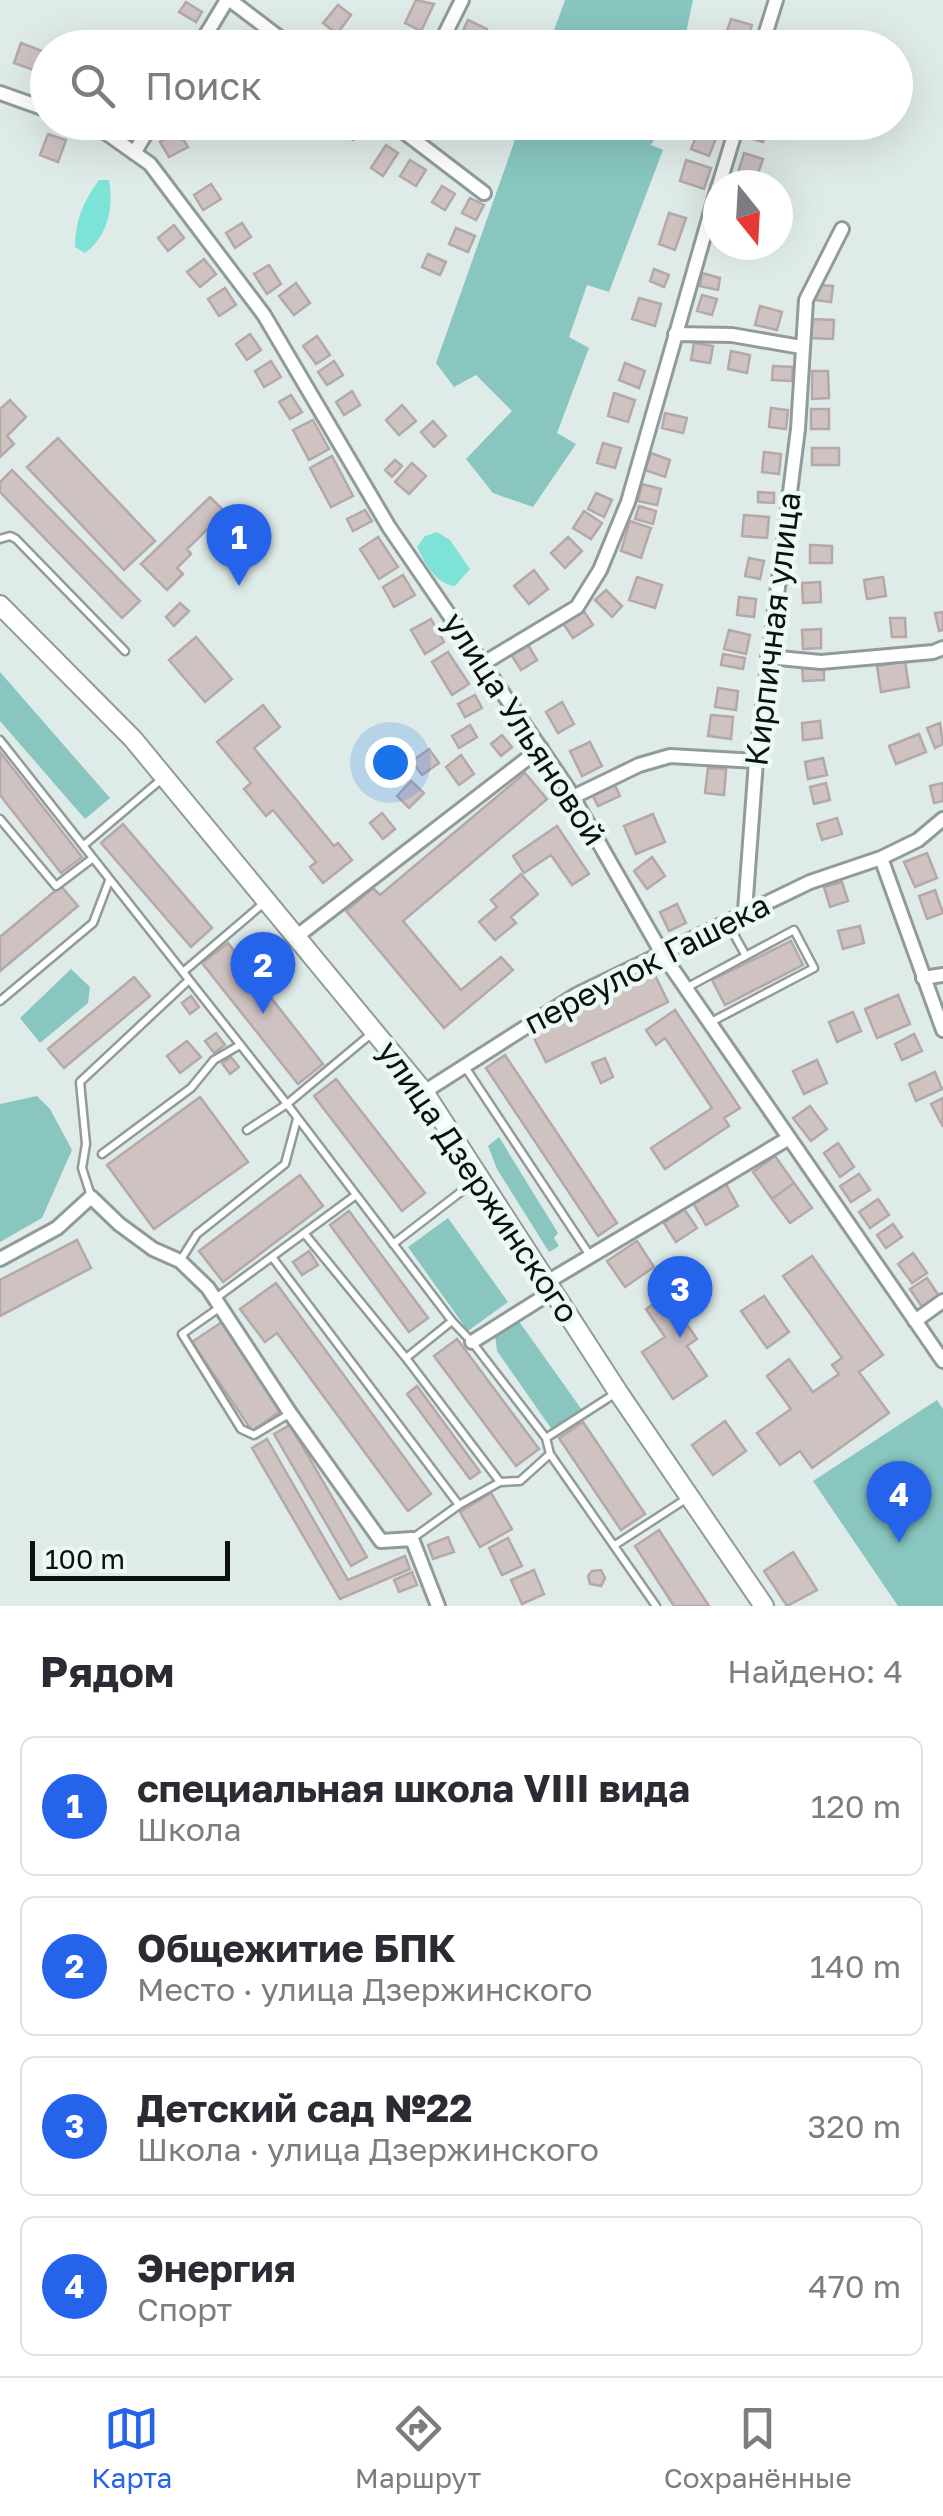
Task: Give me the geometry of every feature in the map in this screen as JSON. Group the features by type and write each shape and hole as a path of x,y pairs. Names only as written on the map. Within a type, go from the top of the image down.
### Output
{"main road":[{"name":"улица Дзержинского","path":"0,604 133,739 424,1092 618,1392 764,1606"}],"street":[{"path":"209,30 228,0 269,30"},
{"path":"447,30 462,0"},
{"path":"767,30 776,0"},
{"path":"0,93 30,104"},
{"name":"улица Ульяновой","path":"116,140 150,164 264,315 389,527 573,797 663,954 943,1361"},
{"path":"134,153 142,140"},
{"path":"415,140 484,193"},
{"path":"723,170 732,140"},
{"name":"Кирпичная улица","path":"745,911 756,761 798,429 806,300 842,229"},
{"path":"484,663 577,606 600,570 628,502 703,238"},
{"path":"675,334 732,336 801,347"},
{"path":"768,658 821,662 943,648"},
{"path":"296,937 541,748"},
{"path":"573,797 639,765 670,756 756,761"},
{"name":"переулок Гашека","path":"424,1092 576,996 745,911 918,840 943,819"},
{"path":"880,858 943,1030"},
{"path":"923,978 943,975"},
{"path":"472,1342 589,1254 789,1138"},
{"path":"0,1259 56,1228 92,1197 119,1224 153,1249 180,1260 218,1303 381,1541 412,1539 438,1606"},
{"path":"915,1321 943,1301"}],"lane":[{"path":"0,538 10,536 16,540 125,652"},
{"path":"0,740 546,1438 550,1454 656,1606"},
{"path":"84,845 165,778"},
{"path":"0,819 56,886 93,858"},
{"path":"0,1001 93,923 109,880"},
{"path":"183,972 266,901"},
{"path":"726,920 746,956"},
{"path":"686,988 794,930 814,968 710,1022"},
{"path":"92,1197 82,1168 86,1144 80,1082 190,980"},
{"path":"246,1130 288,1104 375,1030"},
{"path":"102,1154 191,1088 214,1060 240,1045"},
{"path":"464,1065 589,1254"},
{"path":"180,1260 196,1234 285,1164 298,1117"},
{"path":"393,1244 480,1178"},
{"path":"290,1413 254,1435 241,1429 182,1334 272,1257 356,1195"},
{"path":"304,1233 500,1482"},
{"path":"272,1257 459,1505"},
{"path":"406,1358 452,1321"},
{"path":"546,1438 618,1392"},
{"path":"412,1539 500,1482 520,1481 550,1454"},
{"path":"615,1546 689,1498"}],"shaded area":[{"path":"565,0 693,0 687,30 554,30"},
{"path":"515,140 654,140 651,145 663,150 609,292 587,285 569,337 589,348 557,433 576,444 533,507 493,493 466,459 512,411 476,375 454,387 436,363"},
{"path":"99,180 109,180 110,210 104,230 85,253 75,247 76,228 84,204"},
{"path":"437,532 450,540 470,569 455,586 436,577 417,547 425,536"},
{"path":"0,672 110,798 85,819 0,721"},
{"path":"71,969 90,987 88,1003 40,1043 20,1018"},
{"path":"37,1096 50,1109 72,1150 42,1218 0,1242 0,1104"},
{"path":"499,1137 558,1233 554,1238 559,1246 549,1252 497,1169 488,1146"},
{"path":"448,1218 508,1302 468,1331 408,1247"},
{"path":"518,1320 582,1410 553,1431 497,1351 495,1336"},
{"path":"937,1400 943,1409 943,1606 898,1606 813,1481"}],"building":[{"path":"416,0 434,4 421,30 405,23"},
{"path":"186,2 202,12 196,22 179,12"},
{"path":"338,5 351,15 340,30 332,30 323,23"},
{"path":"731,19 752,25 750,30 727,30"},
{"path":"468,20 487,29 487,30 463,30"},
{"path":"21,43 30,46 30,69 14,63"},
{"path":"46,140 66,140 58,162 40,155"},
{"path":"184,140 188,147 169,157 160,142"},
{"path":"695,140 715,140 709,156 691,149"},
{"path":"386,145 398,153 383,176 371,168"},
{"path":"744,153 763,159 759,170 739,170"},
{"path":"410,160 426,170 416,186 400,176"},
{"path":"686,160 711,168 703,170 703,189 680,181"},
{"path":"211,184 221,199 203,210 194,195"},
{"path":"442,186 455,194 445,210 432,202"},
{"path":"470,198 484,205 476,220 462,213"},
{"path":"669,213 686,218 675,250 659,244"},
{"path":"242,223 251,237 235,248 226,233"},
{"path":"174,225 184,238 168,251 158,238"},
{"path":"456,228 475,236 468,252 449,244"},
{"path":"428,254 446,262 440,275 422,267"},
{"path":"204,259 216,274 200,287 187,272"},
{"path":"269,265 281,284 267,294 254,274"},
{"path":"654,269 669,275 664,287 650,281"},
{"path":"702,273 720,278 718,290 700,286"},
{"path":"296,283 310,303 294,315 279,296"},
{"path":"817,285 833,286 831,302 815,300"},
{"path":"225,288 236,305 219,316 208,299"},
{"path":"702,295 717,299 712,315 697,311"},
{"path":"639,298 661,304 655,326 632,319"},
{"path":"760,306 782,312 777,330 755,325"},
{"path":"812,319 834,320 833,339 811,338"},
{"path":"250,334 261,350 247,360 236,344"},
{"path":"317,336 330,355 316,364 303,346"},
{"path":"694,343 713,346 710,363 691,360"},
{"path":"731,351 750,355 747,373 728,369"},
{"path":"271,361 281,377 264,387 255,371"},
{"path":"334,361 343,375 327,385 318,372"},
{"path":"625,363 645,371 639,388 619,380"},
{"path":"773,366 793,367 792,381 772,380"},
{"path":"812,371 828,371 829,398 812,399"},
{"path":"352,391 360,405 344,415 336,402"},
{"path":"614,393 635,400 628,422 608,416"},
{"path":"291,395 302,412 290,419 279,402"},
{"path":"10,400 26,417 7,436 14,444 0,457 0,409"},
{"path":"402,405 416,421 399,435 386,420"},
{"path":"771,408 788,410 786,429 769,427"},
{"path":"811,409 829,409 829,429 811,429"},
{"path":"665,413 687,418 683,433 662,428"},
{"path":"313,420 329,449 309,460 293,430"},
{"path":"433,421 446,436 434,447 421,432"},
{"path":"58,438 155,541 124,570 27,467"},
{"path":"603,443 621,448 615,468 597,463"},
{"path":"812,448 839,448 839,465 812,465"},
{"path":"764,452 781,454 779,474 762,472"},
{"path":"651,453 670,460 665,477 645,470"},
{"path":"332,456 353,496 331,507 310,468"},
{"path":"395,460 402,466 392,477 385,470"},
{"path":"412,463 426,476 409,494 395,482"},
{"path":"12,470 140,601 122,618 0,492 0,482"},
{"path":"642,484 661,489 657,505 638,501"},
{"path":"758,492 774,493 774,503 758,502"},
{"path":"596,493 612,500 604,517 588,509"},
{"path":"210,497 225,512 187,549 191,554 177,568 183,574 167,590 141,564"},
{"path":"639,506 656,511 653,524 635,519"},
{"path":"365,510 372,521 353,531 347,519"},
{"path":"584,511 602,523 591,539 573,528"},
{"path":"744,515 769,517 767,538 742,536"},
{"path":"630,521 651,528 641,558 621,551"},
{"path":"378,537 398,567 379,579 360,549"},
{"path":"568,537 582,551 565,568 551,553"},
{"path":"810,545 832,546 832,563 810,563"},
{"path":"749,558 764,561 760,579 745,576"},
{"path":"534,570 548,589 529,604 514,586"},
{"path":"403,575 415,595 394,607 383,587"},
{"path":"637,577 662,585 655,608 629,600"},
{"path":"883,577 886,596 867,599 864,580"},
{"path":"820,582 821,602 803,603 802,583"},
{"path":"606,590 622,606 612,617 595,600"},
{"path":"739,597 756,599 754,617 737,615"},
{"path":"180,603 189,611 174,626 166,617"},
{"path":"583,610 593,625 573,638 563,623"},
{"path":"943,612 943,630 939,631 935,613"},
{"path":"890,618 905,618 906,637 892,637"},
{"path":"431,619 444,642 425,654 411,630"},
{"path":"821,629 821,648 803,649 802,630"},
{"path":"729,630 750,635 746,654 724,649"},
{"path":"196,637 232,679 205,702 169,660"},
{"path":"527,643 537,660 521,670 510,653"},
{"path":"448,652 469,684 452,695 432,662"},
{"path":"723,654 745,658 743,669 721,665"},
{"path":"905,661 909,687 881,692 877,666"},
{"path":"824,665 824,680 803,681 802,666"},
{"path":"718,688 738,691 736,710 715,707"},
{"path":"475,695 482,708 465,717 458,704"},
{"path":"562,702 574,724 558,733 546,712"},
{"path":"263,705 280,727 254,748 334,846 338,843 352,860 323,883 310,867 316,862 273,810 266,816 244,789 251,783 217,742"},
{"path":"711,715 733,717 731,739 708,736"},
{"path":"820,721 822,738 803,740 802,723"},
{"path":"940,723 943,744 935,748 927,728"},
{"path":"470,725 477,737 459,748 452,736"},
{"path":"919,734 926,752 896,764 889,746"},
{"path":"502,735 512,747 501,756 491,744"},
{"path":"590,742 602,766 582,776 570,751"},
{"path":"429,749 439,763 422,775 412,761"},
{"path":"0,752 82,857 61,873 0,795"},
{"path":"461,755 474,774 459,785 446,767"},
{"path":"823,758 827,775 808,779 805,762"},
{"path":"708,768 726,769 724,795 705,793"},
{"path":"525,773 547,799 403,921 461,990 501,957 513,970 444,1028 346,911 373,888 380,895"},
{"path":"411,781 424,793 409,808 397,796"},
{"path":"613,781 620,796 598,806 591,792"},
{"path":"826,783 830,800 814,804 810,787"},
{"path":"943,783 943,801 934,803 930,786"},
{"path":"382,813 395,829 383,839 370,823"},
{"path":"653,814 665,842 636,854 624,826"},
{"path":"837,818 842,834 822,840 817,824"},
{"path":"123,824 212,928 191,947 101,843"},
{"path":"557,826 589,874 572,885 551,855 524,873 513,856"},
{"path":"927,853 937,878 915,887 904,862"},
{"path":"652,857 665,876 647,889 634,871"},
{"path":"521,874 538,894 511,917 516,923 495,940 479,922 497,907 491,900"},
{"path":"842,882 848,901 830,907 824,887"},
{"path":"61,886 78,906 0,971 0,937"},
{"path":"935,890 943,913 927,919 919,896"},
{"path":"677,904 686,923 669,931 660,912"},
{"path":"860,926 864,943 843,949 838,931"},
{"path":"791,941 803,965 725,1005 712,980"},
{"path":"228,943 323,1064 298,1084 202,963"},
{"path":"653,971 668,1002 546,1062 531,1032"},
{"path":"134,977 150,996 64,1068 48,1049"},
{"path":"898,995 910,1024 877,1038 865,1009"},
{"path":"191,996 199,1007 190,1014 182,1003"},
{"path":"675,1010 740,1108 724,1118 729,1126 665,1169 651,1148 712,1108 665,1038 656,1045 646,1030"},
{"path":"853,1012 861,1031 837,1042 829,1022"},
{"path":"216,1033 225,1045 214,1053 205,1041"},
{"path":"914,1034 922,1051 902,1060 895,1044"},
{"path":"187,1041 201,1057 180,1073 167,1056"},
{"path":"505,1055 617,1223 598,1236 486,1068"},
{"path":"231,1057 239,1067 230,1074 222,1063"},
{"path":"605,1058 613,1077 601,1083 592,1063"},
{"path":"817,1060 827,1083 804,1094 793,1071"},
{"path":"935,1072 942,1089 916,1101 909,1084"},
{"path":"336,1079 425,1193 402,1211 314,1096"},
{"path":"200,1097 248,1162 154,1229 107,1165"},
{"path":"943,1098 943,1127 931,1104"},
{"path":"810,1106 827,1129 811,1141 793,1118"},
{"path":"838,1143 854,1167 840,1177 824,1153"},
{"path":"775,1156 794,1183 772,1199 753,1172"},
{"path":"859,1174 870,1190 851,1202 840,1186"},
{"path":"300,1175 323,1206 223,1282 199,1251"},
{"path":"794,1183 812,1208 790,1223 772,1199"},
{"path":"726,1184 738,1206 706,1225 693,1203"},
{"path":"878,1199 889,1215 870,1228 859,1212"},
{"path":"684,1209 697,1228 676,1242 664,1223"},
{"path":"349,1211 428,1318 409,1332 330,1225"},
{"path":"893,1224 902,1237 886,1248 877,1235"},
{"path":"77,1240 91,1268 0,1316 0,1280"},
{"path":"637,1241 654,1267 625,1287 607,1261"},
{"path":"309,1251 318,1265 302,1275 293,1262"},
{"path":"913,1253 927,1273 912,1283 898,1264"},
{"path":"812,1256 883,1355 859,1372 889,1413 812,1468 800,1451 780,1465 757,1433 791,1409 767,1376 789,1359 813,1392 839,1374 832,1365 842,1358 783,1276"},
{"path":"927,1278 939,1296 922,1307 910,1289"},
{"path":"691,1279 703,1298 679,1313 697,1339 687,1346 707,1376 673,1399 642,1352 665,1337 646,1309"},
{"path":"276,1283 431,1494 408,1511 277,1333 265,1342 240,1309"},
{"path":"764,1296 789,1332 767,1348 741,1311"},
{"path":"222,1322 282,1410 252,1431 192,1342"},
{"path":"457,1339 539,1449 516,1466 434,1356"},
{"path":"417,1386 480,1472 470,1479 407,1394"},
{"path":"725,1421 746,1451 713,1475 692,1445"},
{"path":"583,1422 645,1514 621,1530 559,1438"},
{"path":"290,1425 367,1557 351,1566 274,1434"},
{"path":"267,1439 348,1580 405,1556 410,1569 340,1599 252,1448"},
{"path":"491,1493 512,1529 480,1547 460,1512"},
{"path":"659,1530 709,1606 674,1606 635,1546"},
{"path":"448,1537 454,1552 433,1559 428,1545"},
{"path":"508,1538 522,1566 502,1575 489,1548"},
{"path":"793,1552 817,1590 787,1606 764,1571"},
{"path":"534,1570 544,1594 522,1604 511,1580"},
{"path":"601,1570 605,1578 601,1586 590,1584 588,1576"},
{"path":"412,1572 417,1585 399,1592 394,1580"}],"place":[{"name":"специальная школа VIII вида","path":"239,586"},
{"name":"Общежитие БПК","path":"263,1014"},
{"name":"Детский сад №22","path":"680,1338"},
{"name":"Энергия","path":"899,1543"}]}
